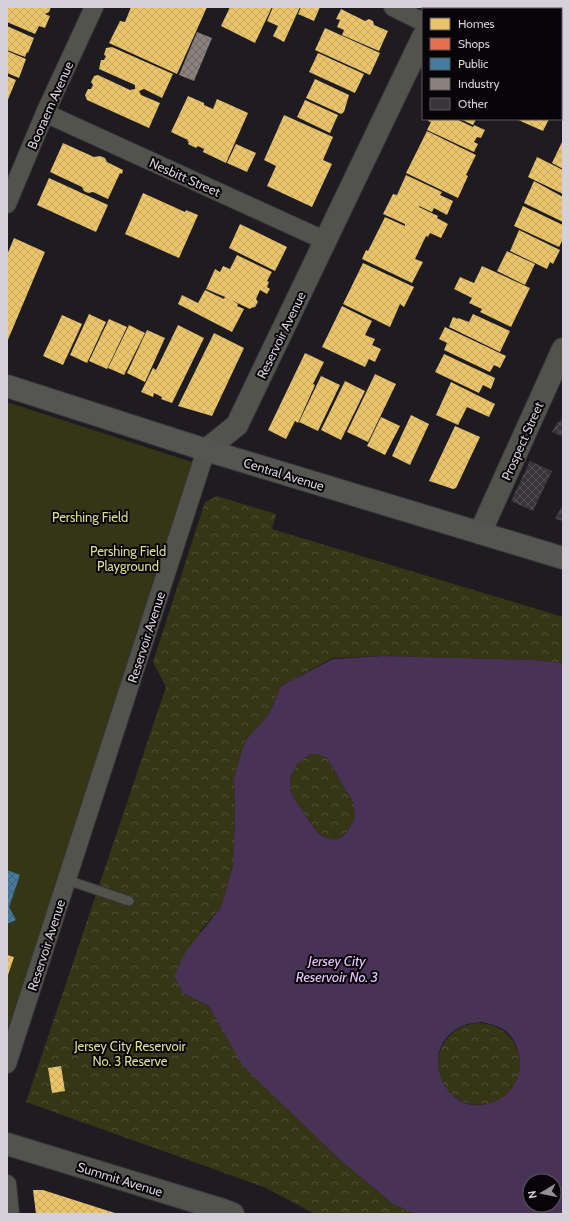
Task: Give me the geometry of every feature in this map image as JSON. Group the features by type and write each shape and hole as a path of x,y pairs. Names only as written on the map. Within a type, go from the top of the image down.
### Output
{"main road":[{"name":"Central Avenue","path":"7,386 206,450 563,558"}],"street":[{"name":"Booraem Avenue","path":"7,204 45,113 94,7"},
{"path":"392,7 422,22"},
{"name":"Reservoir Avenue","path":"7,1064 68,880 206,450 237,425 422,39"},
{"name":"Nesbitt Street","path":"45,113 326,241"},
{"name":"Prospect Street","path":"480,533 563,349"},
{"name":"Summit Avenue","path":"7,1144 233,1214"},
{"path":"7,1184 10,1214"}],"lane":[{"path":"68,880 128,901"}],"green space":[{"name":"Pershing Field","path":"7,402 195,463 7,1043"},
{"name":"Jersey City Reservoir No. 3 Reserve","path":"217,496 276,514 272,529 563,617 563,663 534,660 383,656 333,658 281,686 269,714 245,741 234,777 235,814 233,865 221,907 201,930 183,993 209,1006 243,1065 339,1159 393,1204 416,1214 315,1214 264,1187 26,1102 166,687 153,662 205,502"},
{"path":"319,753 327,758 353,802 355,817 348,831 342,837 335,840 326,838 318,833 291,793 290,778 297,764 310,754"},
{"path":"479,1023 495,1026 508,1035 517,1048 520,1064 517,1080 508,1093 495,1102 479,1105 463,1102 450,1093 441,1080 438,1064 441,1048 450,1035 463,1026"}],"water":[{"name":"Jersey City Reservoir No. 3","path":"383,656 534,660 563,663 563,1214 416,1214 393,1204 339,1159 242,1065 209,1006 183,993 174,976 186,951 221,907 233,865 235,814 234,777 245,741 269,714 281,686 333,659","holes":["310,754 319,754 327,758 353,802 355,817 348,831 342,837 335,840 326,838 318,833 291,793 290,778 297,764","482,1022 492,1024 507,1032 518,1049 520,1063 518,1077 510,1090 504,1096 490,1103 473,1105 459,1100 448,1090 441,1077 438,1062 441,1047 451,1034 467,1024"]}],"building: Homes":[{"path":"7,7 51,7 49,12 45,14 50,16 45,28 39,26 35,34 7,22"},
{"path":"131,7 207,7 177,74 109,43 120,21 125,22"},
{"path":"230,7 272,7 255,43 221,26"},
{"path":"273,7 300,7 284,42 273,36 278,26 267,21"},
{"path":"301,7 320,7 314,21 298,14"},
{"path":"509,7 547,7 546,8"},
{"path":"341,9 365,21 369,19 373,21 374,25 388,31 379,51 342,35 344,30 337,27 340,20 336,19"},
{"path":"7,26 34,38 25,57 7,50"},
{"path":"325,28 380,53 370,75 315,50"},
{"path":"112,47 173,74 162,98 144,89 139,91 141,95 160,103 149,128 87,100 85,95 88,89 91,89 93,85 91,82 94,76 98,75 130,90 135,89 135,85 99,69 101,60 104,60 106,56 104,55 106,48"},
{"path":"7,51 26,59 19,78 7,73"},
{"path":"318,53 364,74 355,93 309,72"},
{"path":"7,76 16,80 7,102"},
{"path":"315,79 349,95 344,112 341,114 306,98"},
{"path":"188,96 213,109 217,99 248,113 226,163 203,152 204,149 198,146 196,148 188,144 188,140 171,132"},
{"path":"305,100 338,115 330,133 297,117"},
{"path":"284,115 333,137 323,160 332,164 312,207 267,186 276,166 264,160"},
{"path":"458,120 473,127 474,125 485,130 481,138 477,137 474,142 478,144 474,152 427,130 431,122 428,121"},
{"path":"462,120 476,120 473,125"},
{"path":"518,120 548,120 543,131"},
{"path":"427,131 476,155 466,175 468,176 458,198 406,173"},
{"path":"563,140 563,169 552,163"},
{"path":"63,143 94,157 100,156 105,158 107,162 123,170 122,174 120,173 108,199 93,192 88,193 84,191 82,187 50,172"},
{"path":"236,144 256,153 247,172 227,163"},
{"path":"537,157 563,170 563,194 528,177"},
{"path":"406,175 442,192 440,195 453,201 447,215 434,208 432,212 419,206 438,216 437,218 448,224 441,238 430,233 428,237 426,236 415,259 423,262 412,283 362,259 366,250 368,251 385,217 405,226 405,224 383,214 393,194 397,195"},
{"path":"49,178 108,205 96,232 37,205"},
{"path":"534,181 563,197 563,222 524,203"},
{"path":"143,193 185,212 186,210 198,215 179,258 125,234"},
{"path":"523,206 563,225 563,239 559,247 514,226"},
{"path":"240,224 287,247 275,271 229,248"},
{"path":"519,230 560,250 553,264 550,262 547,269 510,251"},
{"path":"14,238 45,252 7,342 7,255"},
{"path":"507,251 535,264 525,285 497,271"},
{"path":"237,255 272,272 267,281 269,282 267,287 270,289 267,294 260,290 256,299 258,302 255,307 250,309 231,300 238,304 237,306 244,309 232,332 178,304 182,295 198,303 205,290 224,299 225,297 206,289 215,269 220,272 223,266 230,269"},
{"path":"363,263 414,287 404,307 400,304 390,327 343,304"},
{"path":"482,266 530,288 511,327 480,312 482,309 469,303 472,298 454,289 460,277 474,283"},
{"path":"342,306 372,321 365,335 375,339 372,345 381,349 375,362 369,359 365,367 322,347"},
{"path":"89,314 106,322 87,363 70,355"},
{"path":"473,314 510,331 500,352 449,327 453,317 469,322"},
{"path":"62,315 82,324 63,365 43,356"},
{"path":"109,319 127,327 107,369 89,361"},
{"path":"129,325 145,333 124,375 108,368"},
{"path":"178,325 204,338 172,403 161,399 162,397 154,393 153,397 141,392 153,368 156,370"},
{"path":"445,327 506,356 500,368 494,365 490,372 444,350 447,343 439,339"},
{"path":"147,330 165,338 145,382 127,373"},
{"path":"214,333 244,348 212,416 178,406"},
{"path":"305,353 324,362 313,384 315,385 298,423 295,421 286,439 268,430"},
{"path":"444,354 495,378 491,389 483,385 479,393 435,372"},
{"path":"375,374 396,384 368,442 347,432"},
{"path":"321,376 340,385 318,431 299,422"},
{"path":"345,381 365,391 341,440 321,430"},
{"path":"451,382 495,404 489,417 467,407 458,425 436,415"},
{"path":"411,415 429,424 410,465 392,456"},
{"path":"381,417 400,426 385,455 367,446"},
{"path":"455,426 480,437 456,488 453,489 429,481"},
{"path":"7,955 14,957 7,978"},
{"path":"61,1066 65,1091 52,1093 48,1068"},
{"path":"33,1190 43,1190 118,1214 36,1214"}],"building: Shops":[{"path":"507,7 509,8 470,8"}],"building: Public":[{"path":"7,870 20,875 9,907 16,920 7,924"}],"building: Industry":[{"path":"197,32 212,38 194,81 179,75"}],"building: Other":[{"path":"563,414 563,437 552,432 558,421 560,422"},
{"path":"530,461 552,471 533,511 511,501"},
{"path":"563,504 563,521 555,519"}],"park label":[{"name":"Pershing Field Playground","path":"128,558"}]}
